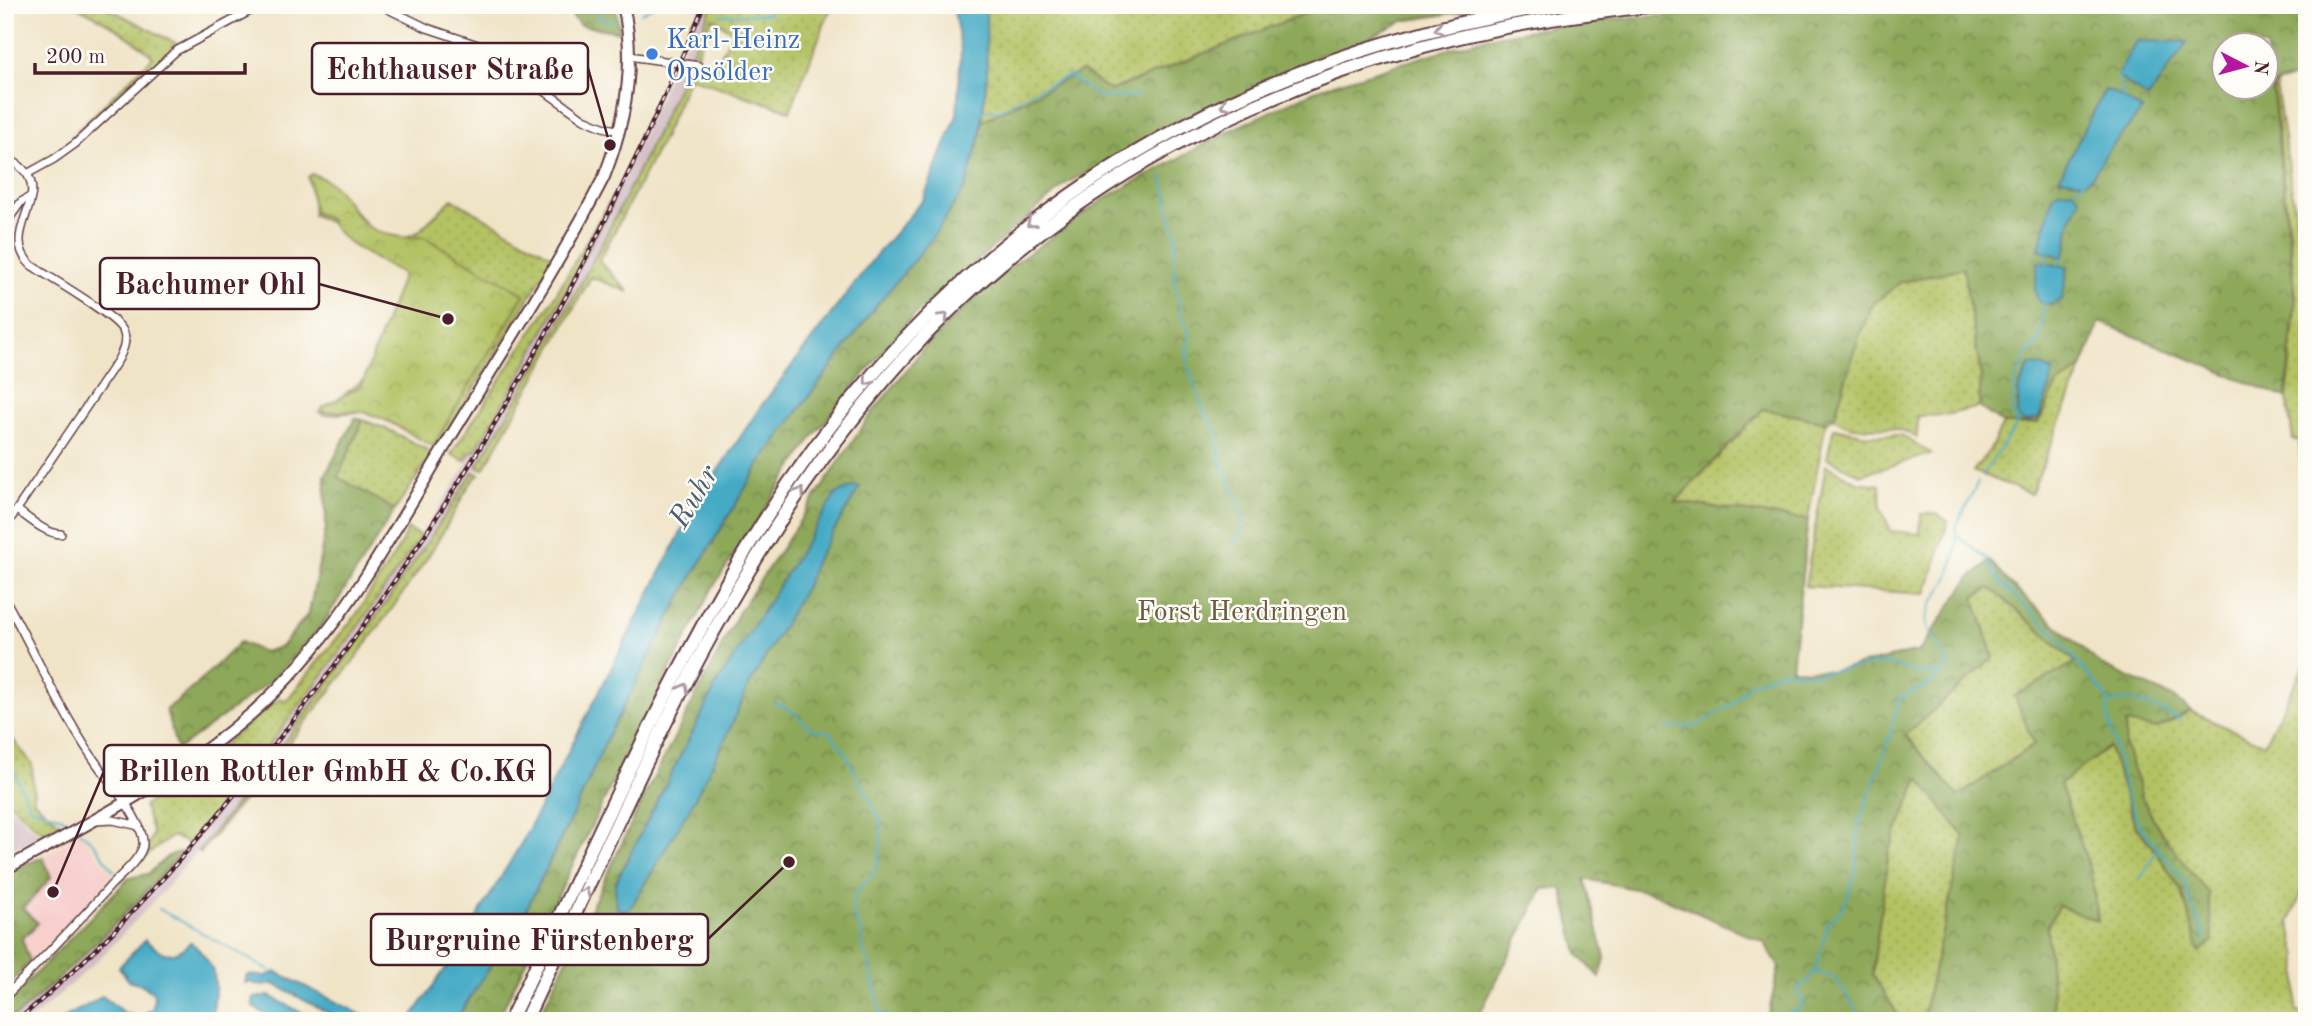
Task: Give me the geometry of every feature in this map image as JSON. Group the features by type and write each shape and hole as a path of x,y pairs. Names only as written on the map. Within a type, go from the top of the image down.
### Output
{"highway":[{"path":"510,1021 644,738 726,584 792,480 833,423 883,362 937,305 1041,215 1110,167 1210,111 1286,77 1361,50 1484,18 1554,5"},
{"path":"525,1021 692,671 762,549 811,476 884,381 946,314 987,276 1049,226 1116,178 1216,122 1292,89 1426,45 1487,31 1596,12 1656,5"}],"main road":[{"path":"5,869 125,803 190,761 250,715 312,652 337,620 382,553 587,210 604,177 620,131 627,86 629,56 623,5"}],"street":[{"path":"27,174 75,144 176,51 261,5"},
{"path":"380,5 427,28 481,46 584,119 620,131"},
{"path":"629,56 699,66"},
{"path":"5,157 27,174 31,185 17,236 21,256 50,278 111,316 123,329 125,338 118,360 5,527"},
{"path":"5,224 21,202 29,198"},
{"path":"17,510 42,527 57,535 61,534"},
{"path":"5,599 78,734 139,826 144,847 5,998"},
{"path":"111,783 152,786"},
{"path":"94,821 113,820 139,826"}],"shaded area":[{"path":"701,5 712,5 649,153 531,377 422,552 340,670 268,765 167,887 103,955 30,1021 10,1021 65,975 124,917 190,844 291,720 367,617 465,468 468,463 464,461 523,370 568,289 612,204 611,199 679,51 682,51"},
{"path":"5,801 29,826 42,835 5,853"},
{"path":"80,833 114,876 30,962 21,939 37,923 23,909 51,877 43,857"}],"green space":[{"path":"74,5 102,5 178,44 79,137 74,134 153,57 115,28"},
{"path":"562,5 615,5 620,32 580,25"},
{"path":"712,5 832,5 790,111 689,77 664,136 599,261 629,292 591,277 484,469 477,467 588,271 686,69 713,69 733,32 712,18 694,61 688,61"},
{"path":"984,5 1326,5 1109,91 1082,71 982,121 987,75"},
{"path":"1326,5 1504,5 1403,21 1068,182 910,319 814,435 713,587 619,769 497,1021 455,1021 524,914 606,740 683,592 762,460 876,306 930,241 980,137 982,121 1082,71 1110,91"},
{"name":"Forst Herdringen","path":"1839,5 2307,5 2307,73 2280,82 2280,32 2210,32 2210,102 2274,102 2295,297 2286,398 2100,322 2082,368 2057,385 2038,423 2003,424 1979,407 1981,377 1963,268 1901,282 1873,304 1858,338 1834,418 1826,422 1763,409 1675,502 1808,520 1792,669 1833,671 1919,651 1969,579 1990,561 2012,586 2101,665 2177,699 2190,711 2156,729 2126,723 2125,745 2143,800 2162,834 2208,893 2213,941 2199,952 2182,892 2152,845 2136,828 2109,747 2060,784 2091,872 2098,921 2058,906 2047,927 2055,1021 1922,1021 1964,837 1919,778 1889,850 1872,974 1902,1021 1764,1021 1768,1016 1779,967 1764,942 1650,892 1585,879 1605,958 1600,978 1578,954 1562,888 1543,889 1478,1017 1491,1021 537,1021 647,791 739,612 871,414 932,338 1007,269 1107,197 1231,130 1321,88 1488,37 1595,20","holes":["2053,196 2080,199 2069,224 2039,250","1991,588 2076,662 2015,696 2034,745 1958,796 1905,735 1994,657 1974,597"]},
{"path":"2275,102 2279,102 2307,291 2307,550 2302,534 2299,440 2293,440 2287,399 2296,297"},
{"path":"312,174 336,188 362,221 375,230 400,237 424,237 524,294 496,343 497,347 492,347 433,446 372,415 353,411 323,412 322,408 363,382 403,274 351,244 334,228 329,219 314,212 308,177"},
{"path":"314,179 354,210 372,231 404,238 418,232 452,199 554,257 439,447 369,411 324,415 319,412 369,375 409,261 313,215"},
{"path":"611,199 612,204 523,370 475,451 471,451 464,461 451,454 552,301"},
{"path":"1964,268 1981,377 1979,407 1946,415 1918,416 1917,438 1907,432 1887,428 1857,428 1834,418 1858,338 1873,304 1901,282"},
{"path":"2082,368 2031,494 1973,471 1991,448 2003,424 2038,423 2057,385"},
{"path":"1763,409 1826,422 1808,520 1675,502"},
{"path":"355,418 363,420 338,477 395,510 321,627 272,680 177,750 166,710 240,642 263,652 281,647 309,613 326,528 325,476"},
{"path":"363,420 433,453 395,510 338,477"},
{"path":"1834,428 1867,435 1901,435 1932,454 1860,475 1827,458"},
{"path":"1826,465 1857,482 1880,485 1881,509 1891,531 1920,534 1921,514 1937,513 1948,522 1926,594 1805,586"},
{"path":"473,472 479,474 470,484 433,549 401,596 317,708 200,853 198,851 341,666 409,570"},
{"path":"407,529 421,536 338,654 221,806 190,844 172,836 140,861 153,834 144,806 280,698 286,701 356,615 401,544"},
{"path":"1991,588 2076,662 2015,696 2034,745 1958,796 1905,735 1994,657 1974,597"},
{"path":"2307,660 2307,880 2289,923 2298,956 2296,1012 2307,1014 2307,1021 2055,1021 2047,927 2058,906 2098,920 2091,872 2060,784 2109,747 2136,828 2152,845 2182,892 2200,951 2213,941 2162,834 2142,800 2125,745 2126,722 2156,729 2190,711 2264,744"},
{"path":"5,729 32,764 34,801 62,825 47,833 37,828 5,798"},
{"path":"1919,778 1964,836 1922,1021 1902,1021 1872,975 1889,850"},
{"path":"182,852 81,957 16,1016 5,1021 5,1005 129,878 148,874 168,856"},
{"path":"43,857 51,877 23,909 38,923 22,939 30,962 5,989 5,873"}],"water":[{"path":"953,5 984,5 986,13 987,75 980,137 965,188 930,241 876,306 762,460 683,592 606,740 524,914 455,1021 409,1021 450,962 522,842 695,505 761,406 877,254 923,200 957,115 961,50"},
{"path":"2136,41 2187,42 2148,98 2117,76"},
{"path":"2105,90 2142,110 2108,151 2092,176 2084,182 2059,178"},
{"path":"2074,190 2080,199 2069,224 2063,257 2039,250 2053,196 2058,191"},
{"path":"2038,262 2068,267 2062,300 2049,305 2038,301 2035,290"},
{"path":"2029,365 2053,371 2050,388 2038,419 2025,422 2018,418 2018,391"},
{"path":"855,486 860,487 816,560 805,588 747,689 691,806 629,910 623,911 616,907 615,884 716,686 836,494"},
{"path":"145,940 168,954 178,952 191,942 201,952 212,969 214,978 215,997 211,1021 60,1021 102,996 125,1013 139,1018 153,1008 154,994 143,985 129,981 119,967"},
{"path":"276,972 376,1021 343,1021 274,984 245,983 247,975 266,976"},
{"path":"270,996 316,1021 277,1021 253,1007 253,998"}],"waterway":[{"path":"594,5 597,14 604,20 614,20"},
{"path":"641,13 656,5"},
{"path":"692,5 697,7"},
{"path":"721,15 769,14 771,5"},
{"path":"982,111 1000,110 1034,91 1072,75 1073,79 1100,98 1138,96"},
{"path":"2118,75 2124,99"},
{"path":"1163,176 1176,233 1174,278 1182,318 1189,332 1188,367 1205,414 1217,432 1220,458 1240,507 1241,532 1233,545"},
{"path":"2074,190 2085,180"},
{"path":"2047,265 2048,253"},
{"path":"2058,265 2063,257"},
{"path":"1983,474 2016,426 2011,410 2015,384 2026,355 2040,339 2044,302"},
{"path":"2016,425 2018,418"},
{"path":"1822,947 1828,922 1839,913 1846,901 1855,873 1859,824 1887,745 1899,698 1928,685 1948,666 1938,643 1927,629 1926,619 1949,577 1957,546 1956,527 1978,482"},
{"path":"1958,536 1986,558 2000,582 2055,634 2106,697 2125,792 2139,825 2183,879 2205,940"},
{"path":"1666,728 1697,726 1732,704 1750,684 1783,670 1813,674 1885,663 1915,672 1938,674"},
{"path":"2109,703 2131,700 2180,720"},
{"path":"776,703 794,712 814,729 829,731 844,751 881,822 881,845 876,868 854,898 853,914 862,934 861,945 868,960 880,1011 887,1021"},
{"path":"5,753 30,807 62,817 73,826"},
{"path":"80,832 93,842 114,871"},
{"path":"2140,879 2158,849"},
{"path":"159,909 274,973"},
{"path":"1784,1021 1786,1014 1801,1008 1804,1002 1797,993 1799,987 1811,976 1821,951"},
{"path":"1815,972 1834,977 1864,1021"}],"railway":[{"path":"17,1021 116,929 206,829 330,672 393,583 510,397 563,302 613,205 704,5"}],"place":[{"name":"Karl-Heinz Opsölder","path":"652,54"},
{"name":"Echthauser Straße","path":"610,145"},
{"name":"Bachumer Ohl","path":"448,319"},
{"name":"Burgruine Fürstenberg","path":"789,862"},
{"name":"Brillen Rottler GmbH & Co.KG","path":"53,892"}],"water label":[{"name":"Ruhr","path":"693,496"}]}
